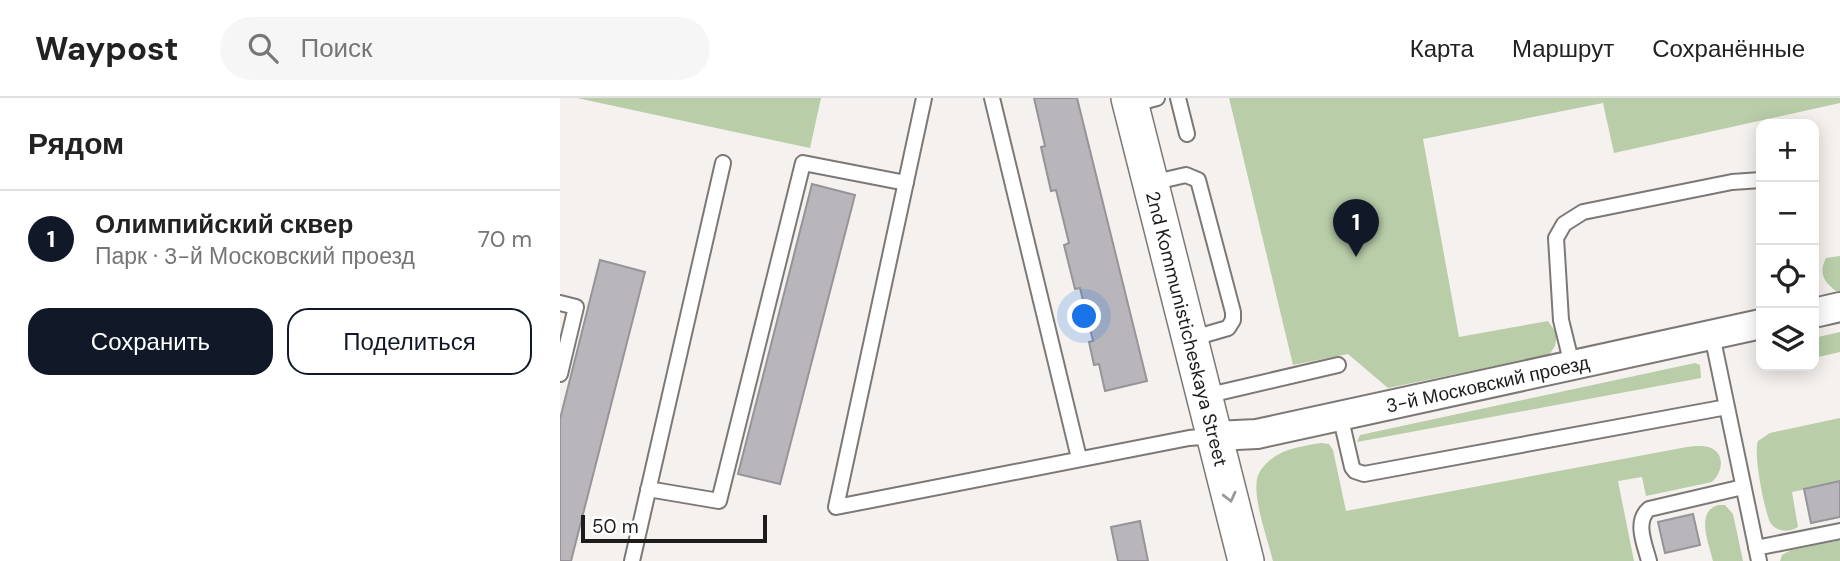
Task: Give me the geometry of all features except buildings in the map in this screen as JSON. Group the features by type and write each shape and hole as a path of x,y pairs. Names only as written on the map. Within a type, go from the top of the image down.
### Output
{"street":[{"name":"2nd Kommunisticheskaya Street","path":"1139,100 1151,183 1246,561"},
{"path":"1819,312 1840,307"},
{"name":"3-й Московский проезд","path":"1215,436 1257,434 1756,325"}],"lane":[{"path":"924,98 836,508 1079,458 1189,438 1215,436"},
{"path":"992,98 1079,458"},
{"path":"1178,98 1187,134"},
{"path":"632,561 723,163"},
{"path":"648,489 719,501 803,163 906,183"},
{"path":"1151,183 1185,175 1198,180 1230,299 1234,316 1228,328 1190,338"},
{"path":"1572,365 1561,320 1556,238 1563,225 1583,212 1732,181 1756,180"},
{"path":"560,303 576,307 560,374"},
{"path":"1712,335 1758,554 1840,531"},
{"path":"1204,396 1338,365"},
{"path":"1340,415 1352,467 1364,474 1727,407"},
{"path":"1649,561 1641,522 1649,509 1743,487"}],"green space":[{"path":"577,98 821,98 810,148"},
{"path":"1229,98 1840,98 1840,103 1768,119 1756,119 1756,122 1614,153 1603,103 1423,139 1459,337 1548,321 1557,334 1555,346 1549,355 1388,388 1348,354 1293,365"},
{"path":"1840,256 1840,291 1836,291 1825,281 1822,268 1826,258"},
{"path":"1840,332 1840,352 1819,357 1819,337"},
{"path":"1695,363 1700,365 1701,378 1357,442 1360,435"},
{"path":"1840,418 1840,482 1792,492 1798,527 1787,531 1775,528 1770,522 1762,494 1757,457 1758,441 1770,433"},
{"path":"1321,443 1329,444 1333,450 1346,511 1690,447 1711,448 1719,455 1721,464 1712,482 1646,496 1642,477 1618,481 1634,561 1273,561 1257,498 1257,479 1267,463 1283,452"},
{"path":"1725,505 1733,514 1743,561 1713,561 1705,521 1711,509"},
{"path":"1840,540 1840,561 1780,561 1782,555 1791,550"}],"place":[{"name":"Олимпийский сквер","path":"1356,257"}]}
